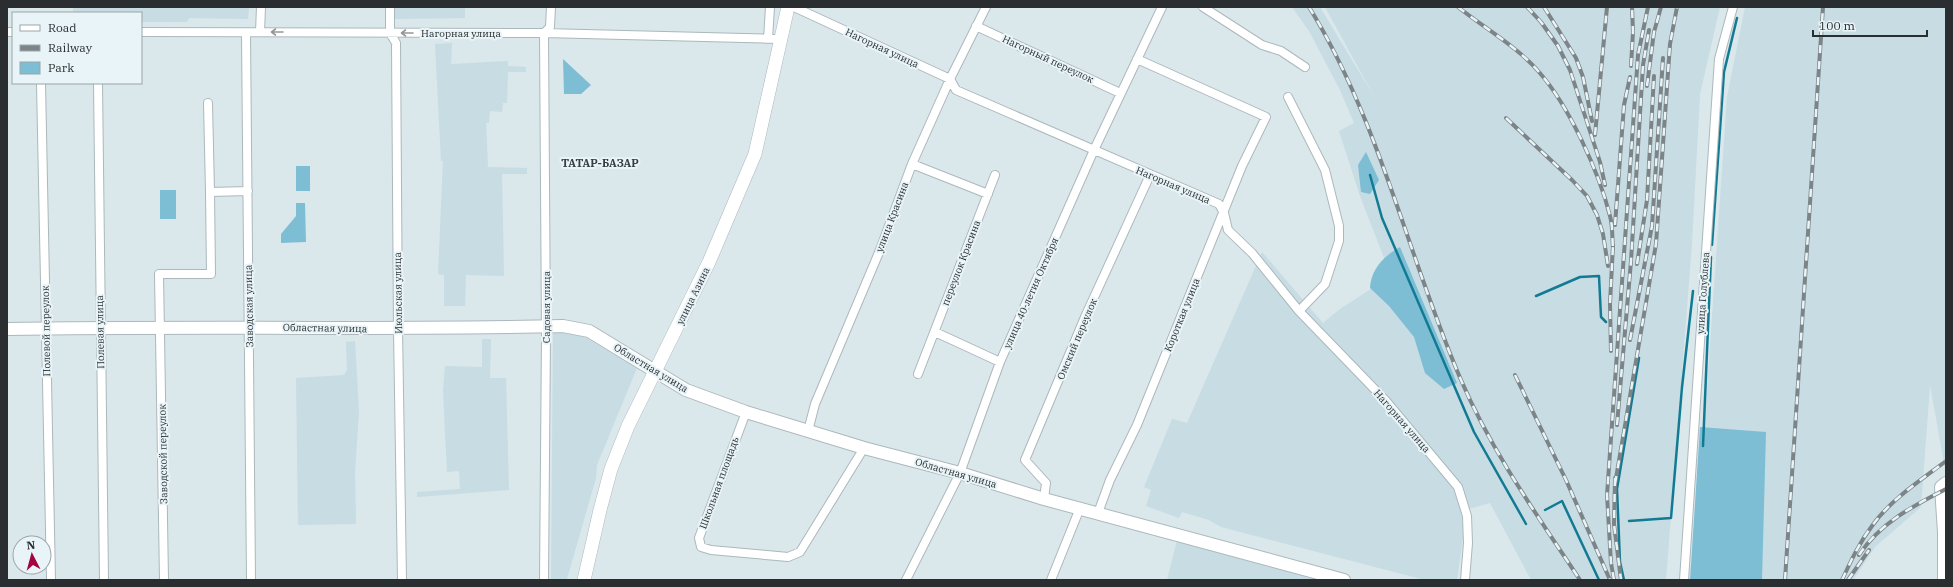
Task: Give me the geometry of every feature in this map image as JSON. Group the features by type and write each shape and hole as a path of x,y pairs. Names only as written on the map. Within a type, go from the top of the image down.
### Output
{"main road":[{"name":"улица Азина","path":"584,580 611,469 628,426 657,371 709,262 755,154 774,39 788,7"},
{"name":"Областная улица","path":"7,329 100,327 398,329 563,326 589,331 686,390 746,412 864,448 960,473 1044,499 1344,580"},
{"path":"1944,580 1944,532 1941,487 1946,483"}],"street":[{"path":"260,32 261,7"},
{"name":"Июльская улица","path":"390,7 390,32 396,43 402,580"},
{"path":"544,33 550,27 551,7"},
{"path":"770,7 774,39"},
{"name":"Нагорная улица","path":"794,7 950,79 956,90 1219,204 1224,213 1228,230 1252,252 1299,311 1386,401 1458,487 1467,516 1468,543 1465,580"},
{"name":"улица Красина","path":"808,431 815,404 880,250 912,164 950,79 986,7"},
{"name":"улица 40-летия Октября","path":"906,580 960,473 1000,362 1094,150 1162,7"},
{"path":"1203,7 1262,46 1281,51 1305,67"},
{"name":"улица Голублева","path":"1684,580 1719,59 1733,7"},
{"name":"Нагорный переулок","path":"976,26 1120,94"},
{"name":"Нагорная улица","path":"142,32 544,33 774,39"},
{"name":"Заводская улица","path":"246,32 252,580"},
{"name":"Садовая улица","path":"544,33 546,327 544,580"},
{"name":"Короткая улица","path":"1098,513 1110,480 1137,424 1242,166 1266,117 1137,59"},
{"name":"Полевой переулок","path":"41,84 51,580"},
{"name":"Полевая улица","path":"98,84 104,580"},
{"path":"1288,97 1324,170 1339,226 1338,241 1324,284 1299,311"},
{"path":"208,103 210,192 248,191"},
{"path":"912,164 988,194"},
{"name":"переулок Красина","path":"918,374 995,175"},
{"name":"Омский переулок","path":"1044,499 1046,483 1025,460 1086,317 1150,175"},
{"name":"Заводской переулок","path":"164,580 159,274 211,274 210,192"},
{"path":"935,332 1000,362"},
{"name":"Школьная площадь","path":"746,412 699,538 701,547 710,550 788,557 800,552 864,448"},
{"path":"1051,580 1080,508"}],"shaded area":[{"path":"73,7 249,7 248,19 189,18 187,22 142,22 142,12 73,12"},
{"path":"395,7 465,7 465,18 395,19"},
{"path":"1292,7 1320,7 1375,98 1325,7 1720,7 1700,94 1692,243 1666,580 1531,580 1490,503 1461,511 1464,531 1457,580 1425,580 1221,527 1209,520 1182,512 1179,518 1146,506 1151,490 1144,487 1172,419 1187,423 1262,252 1323,323 1340,309 1391,276 1360,196 1339,131 1354,123 1340,90 1309,31"},
{"path":"1745,7 1946,7 1946,474 1930,385 1921,507 1875,547 1853,580 1694,580 1727,97"},
{"path":"452,43 451,64 508,61 508,66 526,67 526,72 508,72 507,103 503,103 502,112 490,111 489,123 486,123 488,167 527,168 527,174 502,174 504,276 466,275 465,306 444,306 444,275 438,274 443,161 441,161 435,44"},
{"path":"553,332 581,335 637,368 597,465 596,478 567,579 551,580"},
{"path":"482,339 491,339 490,378 506,378 509,490 417,497 417,492 460,489 459,471 447,472 443,391 445,366 482,367"},
{"path":"355,341 359,411 355,472 356,524 298,525 296,378 344,375 347,370 346,342"},
{"path":"1177,540 1327,580 1167,580"}],"green space":[{"path":"563,59 591,85 581,94 564,94"},
{"path":"1366,152 1379,180 1370,194 1361,192 1358,165"},
{"path":"296,166 310,166 310,191 296,191"},
{"path":"160,190 176,190 176,219 160,219"},
{"path":"296,203 305,203 306,242 281,243 281,234 296,216"},
{"path":"1400,247 1457,383 1444,389 1425,373 1414,337 1389,306 1370,288 1373,275 1379,264"},
{"path":"1700,427 1766,432 1762,580 1690,580"}],"waterway":[{"path":"1712,245 1724,72 1737,18"},
{"path":"1370,175 1382,218 1474,432 1526,524"},
{"path":"1703,446 1711,257"},
{"path":"1536,296 1580,277 1599,276 1601,317 1606,322"},
{"path":"1629,521 1671,518 1682,387 1693,291"},
{"path":"1624,580 1620,562 1617,489 1639,358"},
{"path":"1545,510 1562,501 1599,580"}],"railway":[{"path":"1309,7 1334,51 1355,96 1392,190 1442,333 1473,407 1516,483 1580,580"},
{"path":"1458,7 1511,46 1531,63 1550,86 1561,103 1582,140 1605,199 1611,220 1613,249"},
{"path":"1527,7 1541,22 1558,46 1570,70 1600,162 1605,185"},
{"path":"1544,7 1576,58 1583,77 1592,121"},
{"path":"1595,135 1607,7"},
{"path":"1631,66 1633,32 1632,7"},
{"path":"1614,580 1611,563 1607,495 1638,55 1648,7"},
{"path":"1647,86 1654,32 1661,7"},
{"path":"1615,484 1656,244 1670,44 1677,7"},
{"path":"1785,580 1823,7"},
{"path":"1617,425 1631,261 1643,65 1649,30"},
{"path":"1630,340 1652,226 1663,58"},
{"path":"1637,264 1647,200 1654,76"},
{"path":"1615,225 1624,105 1630,77"},
{"path":"1506,118 1587,196 1597,215 1603,234 1608,266"},
{"path":"1611,351 1610,304 1613,245"},
{"path":"1515,375 1566,480 1610,580"},
{"path":"1842,580 1867,532 1879,517 1906,491 1946,461"},
{"path":"1615,478 1614,524 1621,580"},
{"path":"1859,555 1867,544 1898,516 1946,489"},
{"path":"1848,580 1869,550"}],"district":[{"name":"ТАТАР-БАЗАР","path":"600,163"}]}
